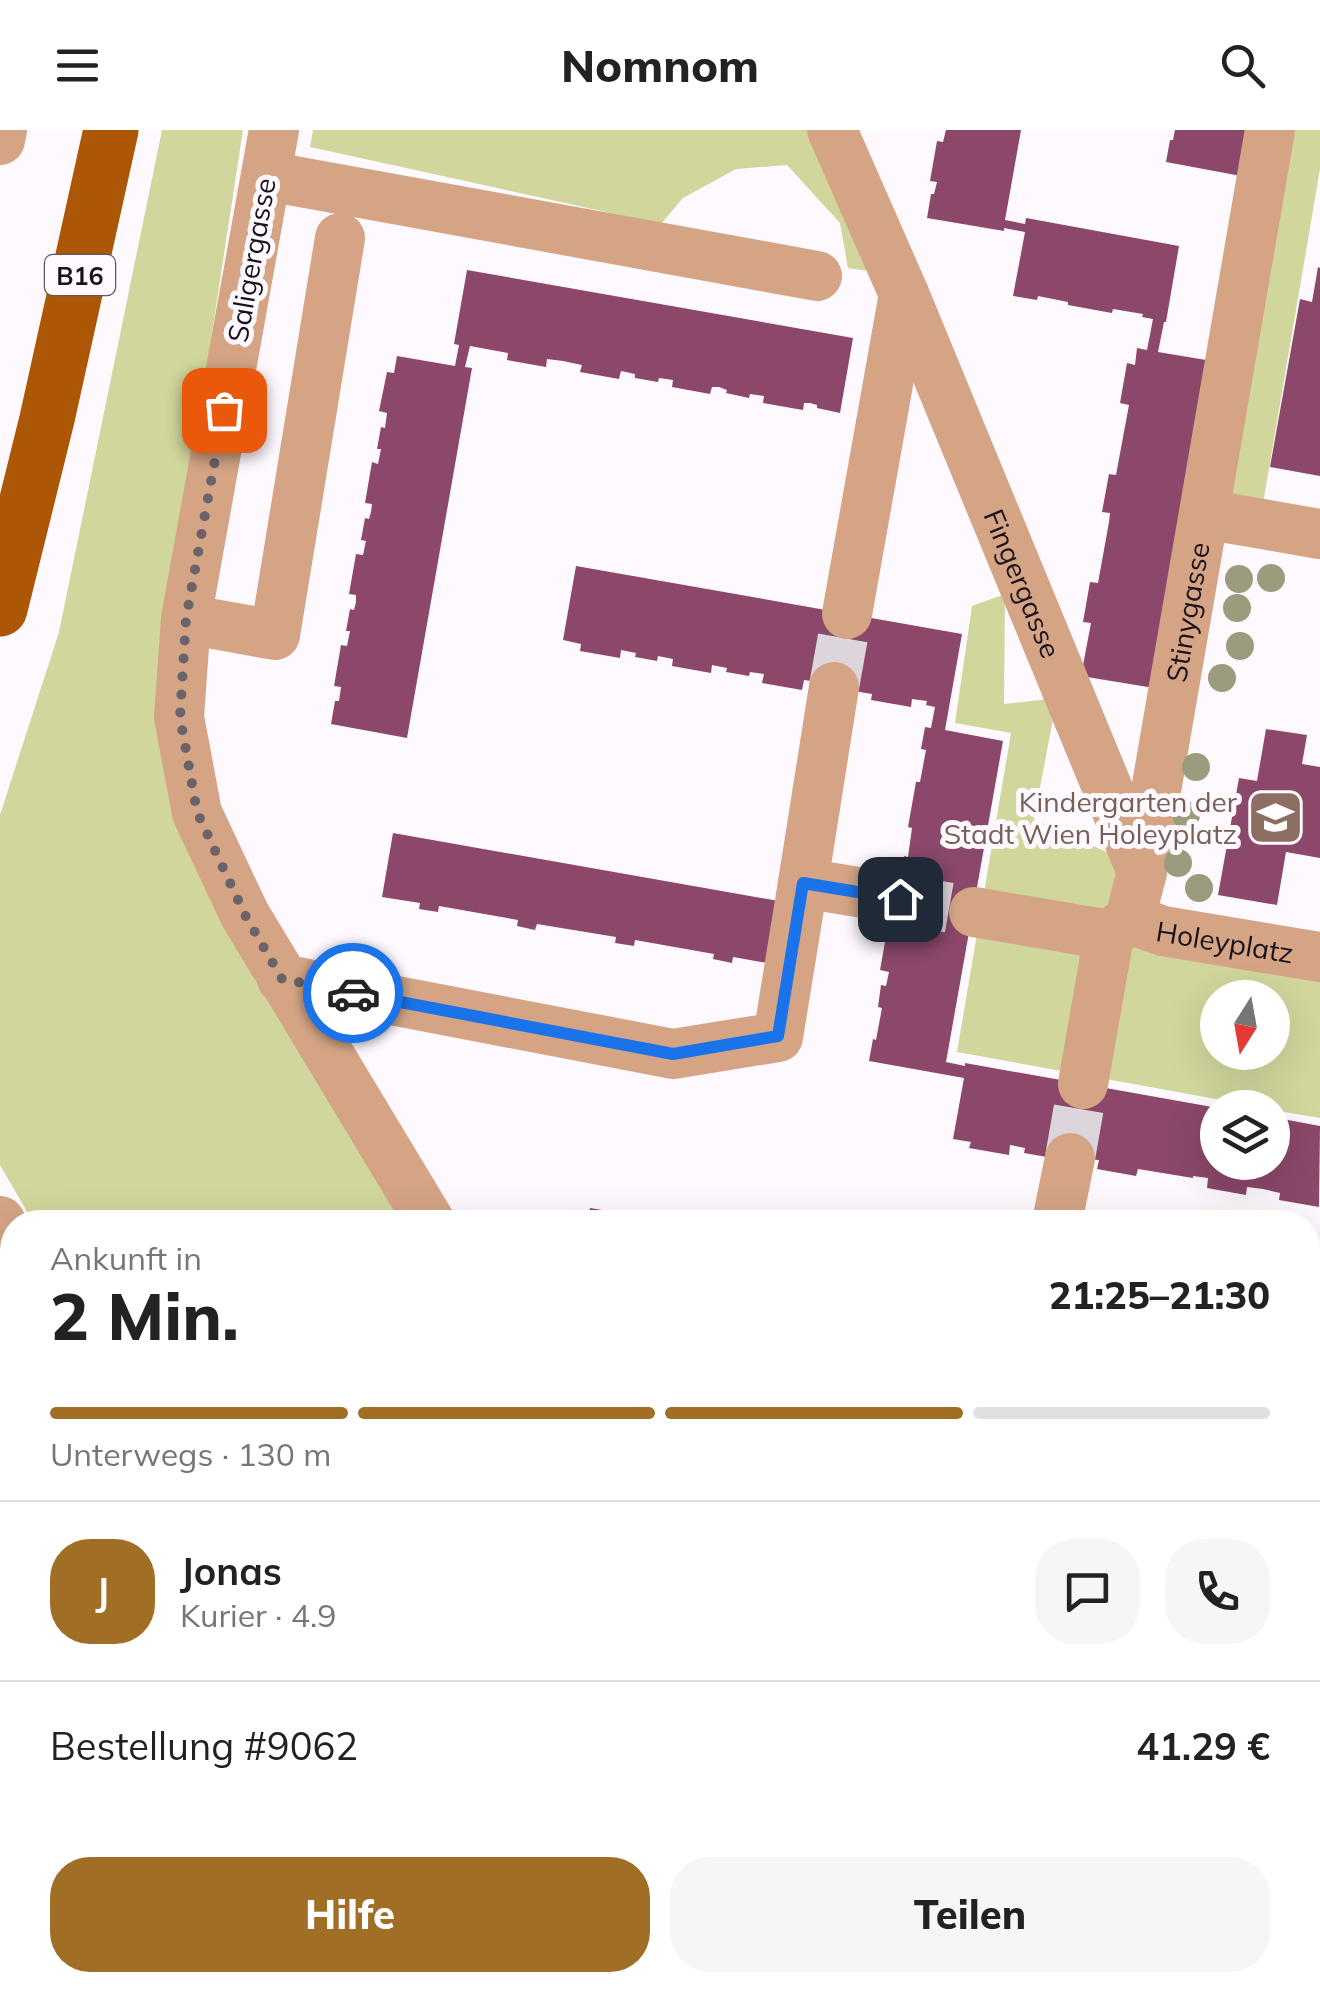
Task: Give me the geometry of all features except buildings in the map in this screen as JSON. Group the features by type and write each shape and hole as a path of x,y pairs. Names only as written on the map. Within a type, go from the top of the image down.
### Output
{"main road":[{"name":"B16","path":"0,610 111,130"}],"street":[{"path":"0,140 2,130"},
{"name":"Fingergasse","path":"832,130 904,294 1127,908"},
{"name":"Stinygasse","path":"1083,1084 1127,908 1204,514 1270,130"},
{"path":"270,153 817,276"},
{"name":"Saligergasse","path":"270,153 186,619 180,717 197,812 245,915 423,1210"},
{"path":"186,619 275,635 340,238"},
{"path":"847,614 904,294"},
{"path":"1204,514 1320,534"},
{"path":"282,979 673,1054 778,1036 834,687"},
{"path":"803,883 900,899"},
{"path":"974,912 1127,908"},
{"name":"Holeyplatz","path":"1127,908 1164,931 1320,957"},
{"path":"1059,1210 1070,1158"}],"green space":[{"path":"162,130 243,130 165,640 166,754 396,1210 26,1210 0,1165 0,815 59,632"},
{"path":"313,130 823,130 889,274 848,268 840,223 787,165 736,169 683,198 661,224 310,147"},
{"path":"1292,130 1320,130 1320,169 1263,504 1229,498"},
{"path":"1005,594 1004,704 1057,698 1034,819 1118,857 1137,938 1320,969 1320,1118 1290,1113 1290,1090 1200,1090 1200,1096 957,1052 1011,733 955,723 972,606"}],"tunnel":[{"path":"834,687 847,614"},
{"path":"900,899 974,912"},
{"path":"1070,1158 1083,1084"}],"way so far":[{"path":"224,410 186,619 180,717 197,812 245,915 282,979 353,993"}],"place":[{"name":"Kindergarten der Stadt Wien Holeyplatz","path":"1276,817"}],"route":[{"path":"353,993 673,1054 778,1036 803,883 900,899"}]}
